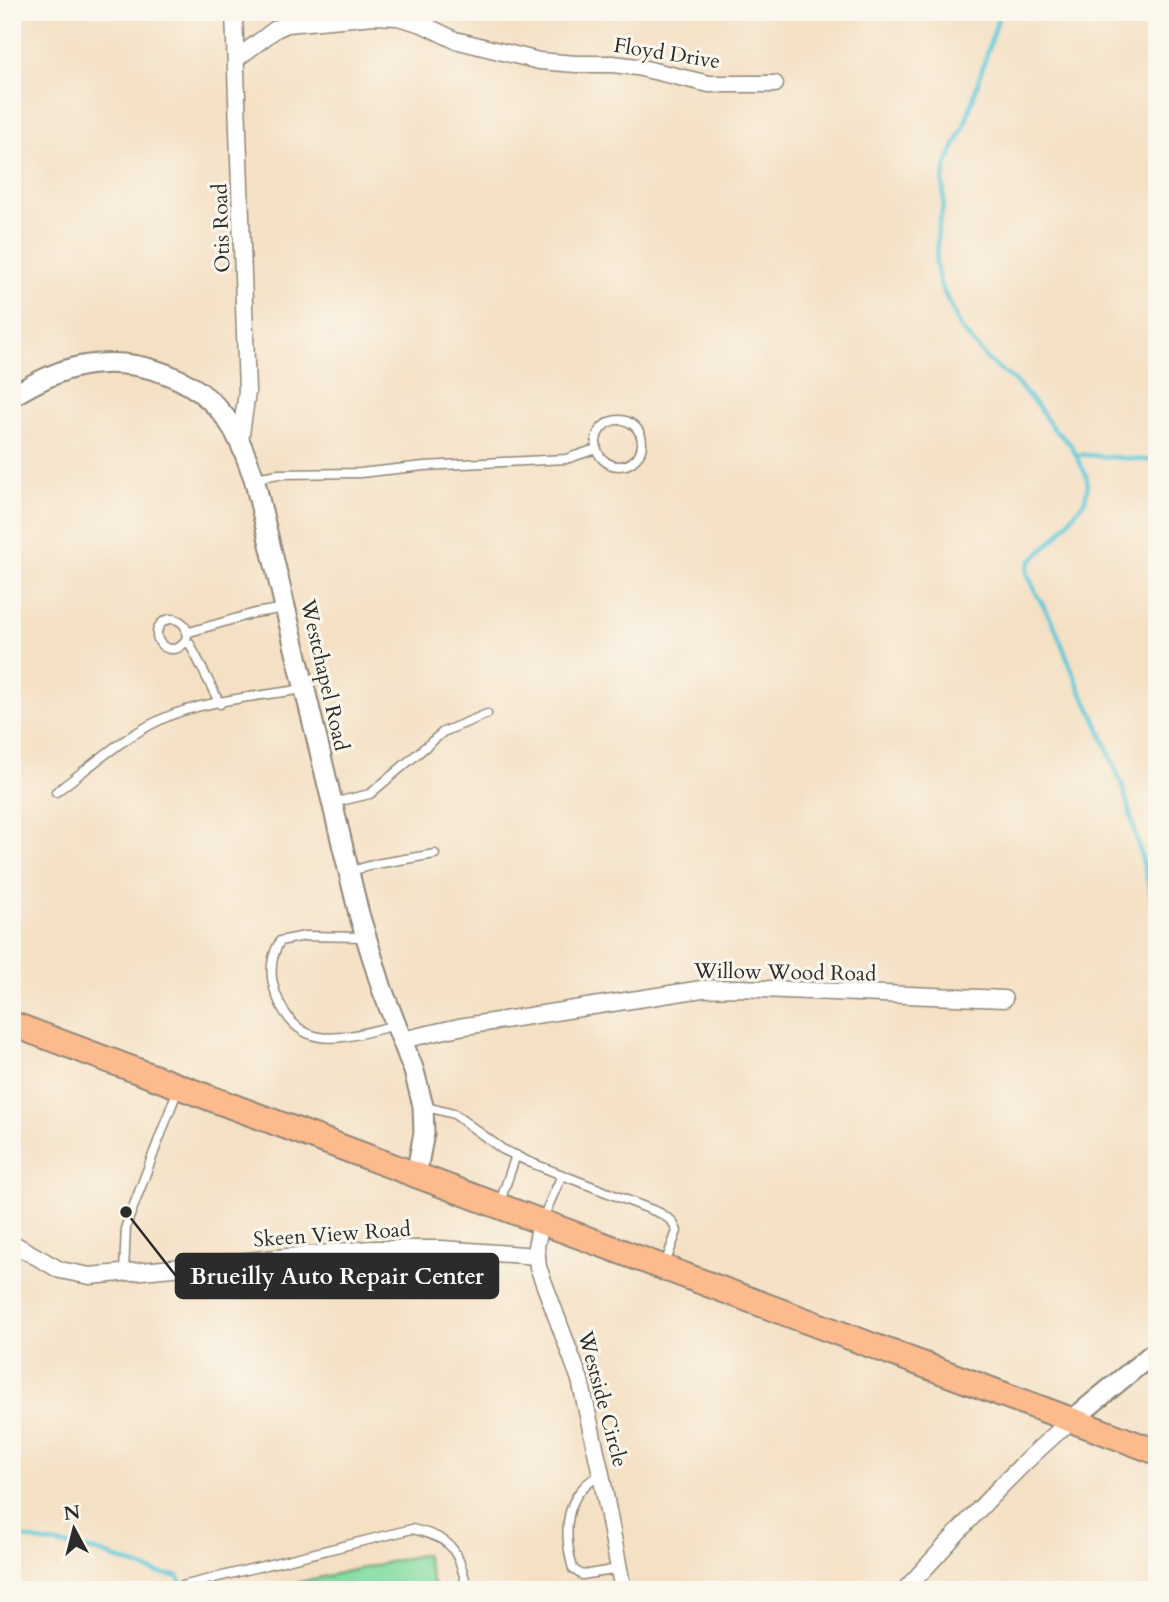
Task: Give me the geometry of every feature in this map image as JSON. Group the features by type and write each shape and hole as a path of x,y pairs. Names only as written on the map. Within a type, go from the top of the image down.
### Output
{"main road":[{"path":"12,1024 1157,1452"}],"street":[{"name":"Otis Road","path":"234,12 247,392 240,441"},
{"name":"Floyd Drive","path":"236,59 276,29 288,24 386,16 410,20 456,40 539,61 625,65 709,84 775,84"},
{"name":"Westchapel Road","path":"12,396 48,377 81,366 113,363 147,368 180,380 209,399 231,425 240,441 254,478 348,872 366,937 423,1106 424,1133 416,1175"},
{"name":"Willow Wood Road","path":"399,1032 458,1027 702,989 739,988 1004,999"},
{"name":"Westside Circle","path":"541,1222 537,1256 542,1280 569,1344 580,1380 623,1590"},
{"name":"Skeen View Road","path":"12,1243 46,1263 74,1274 90,1276 369,1248 441,1249 537,1256"},
{"path":"905,1590 1049,1438 1156,1351"}],"lane":[{"path":"614,421 634,426 641,439 639,454 627,465 620,467 605,462 596,449 597,435 601,428 614,421"},
{"path":"254,478 279,474 360,473 424,466 566,459 596,449"},
{"path":"186,633 256,613 285,608"},
{"path":"174,620 183,624 186,633 184,642 176,648 167,648 159,642 158,628 164,621 174,620"},
{"path":"184,642 190,644 198,655 220,704"},
{"path":"56,792 140,730 164,718 189,709 305,689"},
{"path":"332,803 370,793 443,732 486,714"},
{"path":"348,872 376,864 435,854"},
{"path":"366,937 304,936 280,941 272,955 273,984 282,1009 298,1030 318,1038 399,1032"},
{"path":"124,1274 126,1226 179,1086"},
{"path":"423,1106 454,1114 502,1149 660,1213 671,1221 677,1231 664,1268"},
{"path":"499,1206 516,1155"},
{"path":"541,1222 562,1175"},
{"path":"601,1474 587,1481 574,1499 566,1529 569,1555 573,1569 582,1575 619,1569"},
{"path":"166,1590 412,1530 431,1534 449,1543 459,1559 468,1590"}],"green space":[{"path":"425,1554 435,1590 264,1590"}],"waterway":[{"path":"1000,12 965,124 948,161 943,181 944,203 938,229 936,264 940,284 962,330 990,362 1014,380 1052,427 1070,444 1086,475 1088,485 1085,500 1058,535 1030,562 1027,572 1054,625 1123,787 1157,916"},
{"path":"1075,454 1157,461"},
{"path":"12,1533 33,1540 87,1549 147,1570 178,1576 184,1590"}],"place":[{"name":"Brueilly Auto Repair Center","path":"126,1212"}]}
